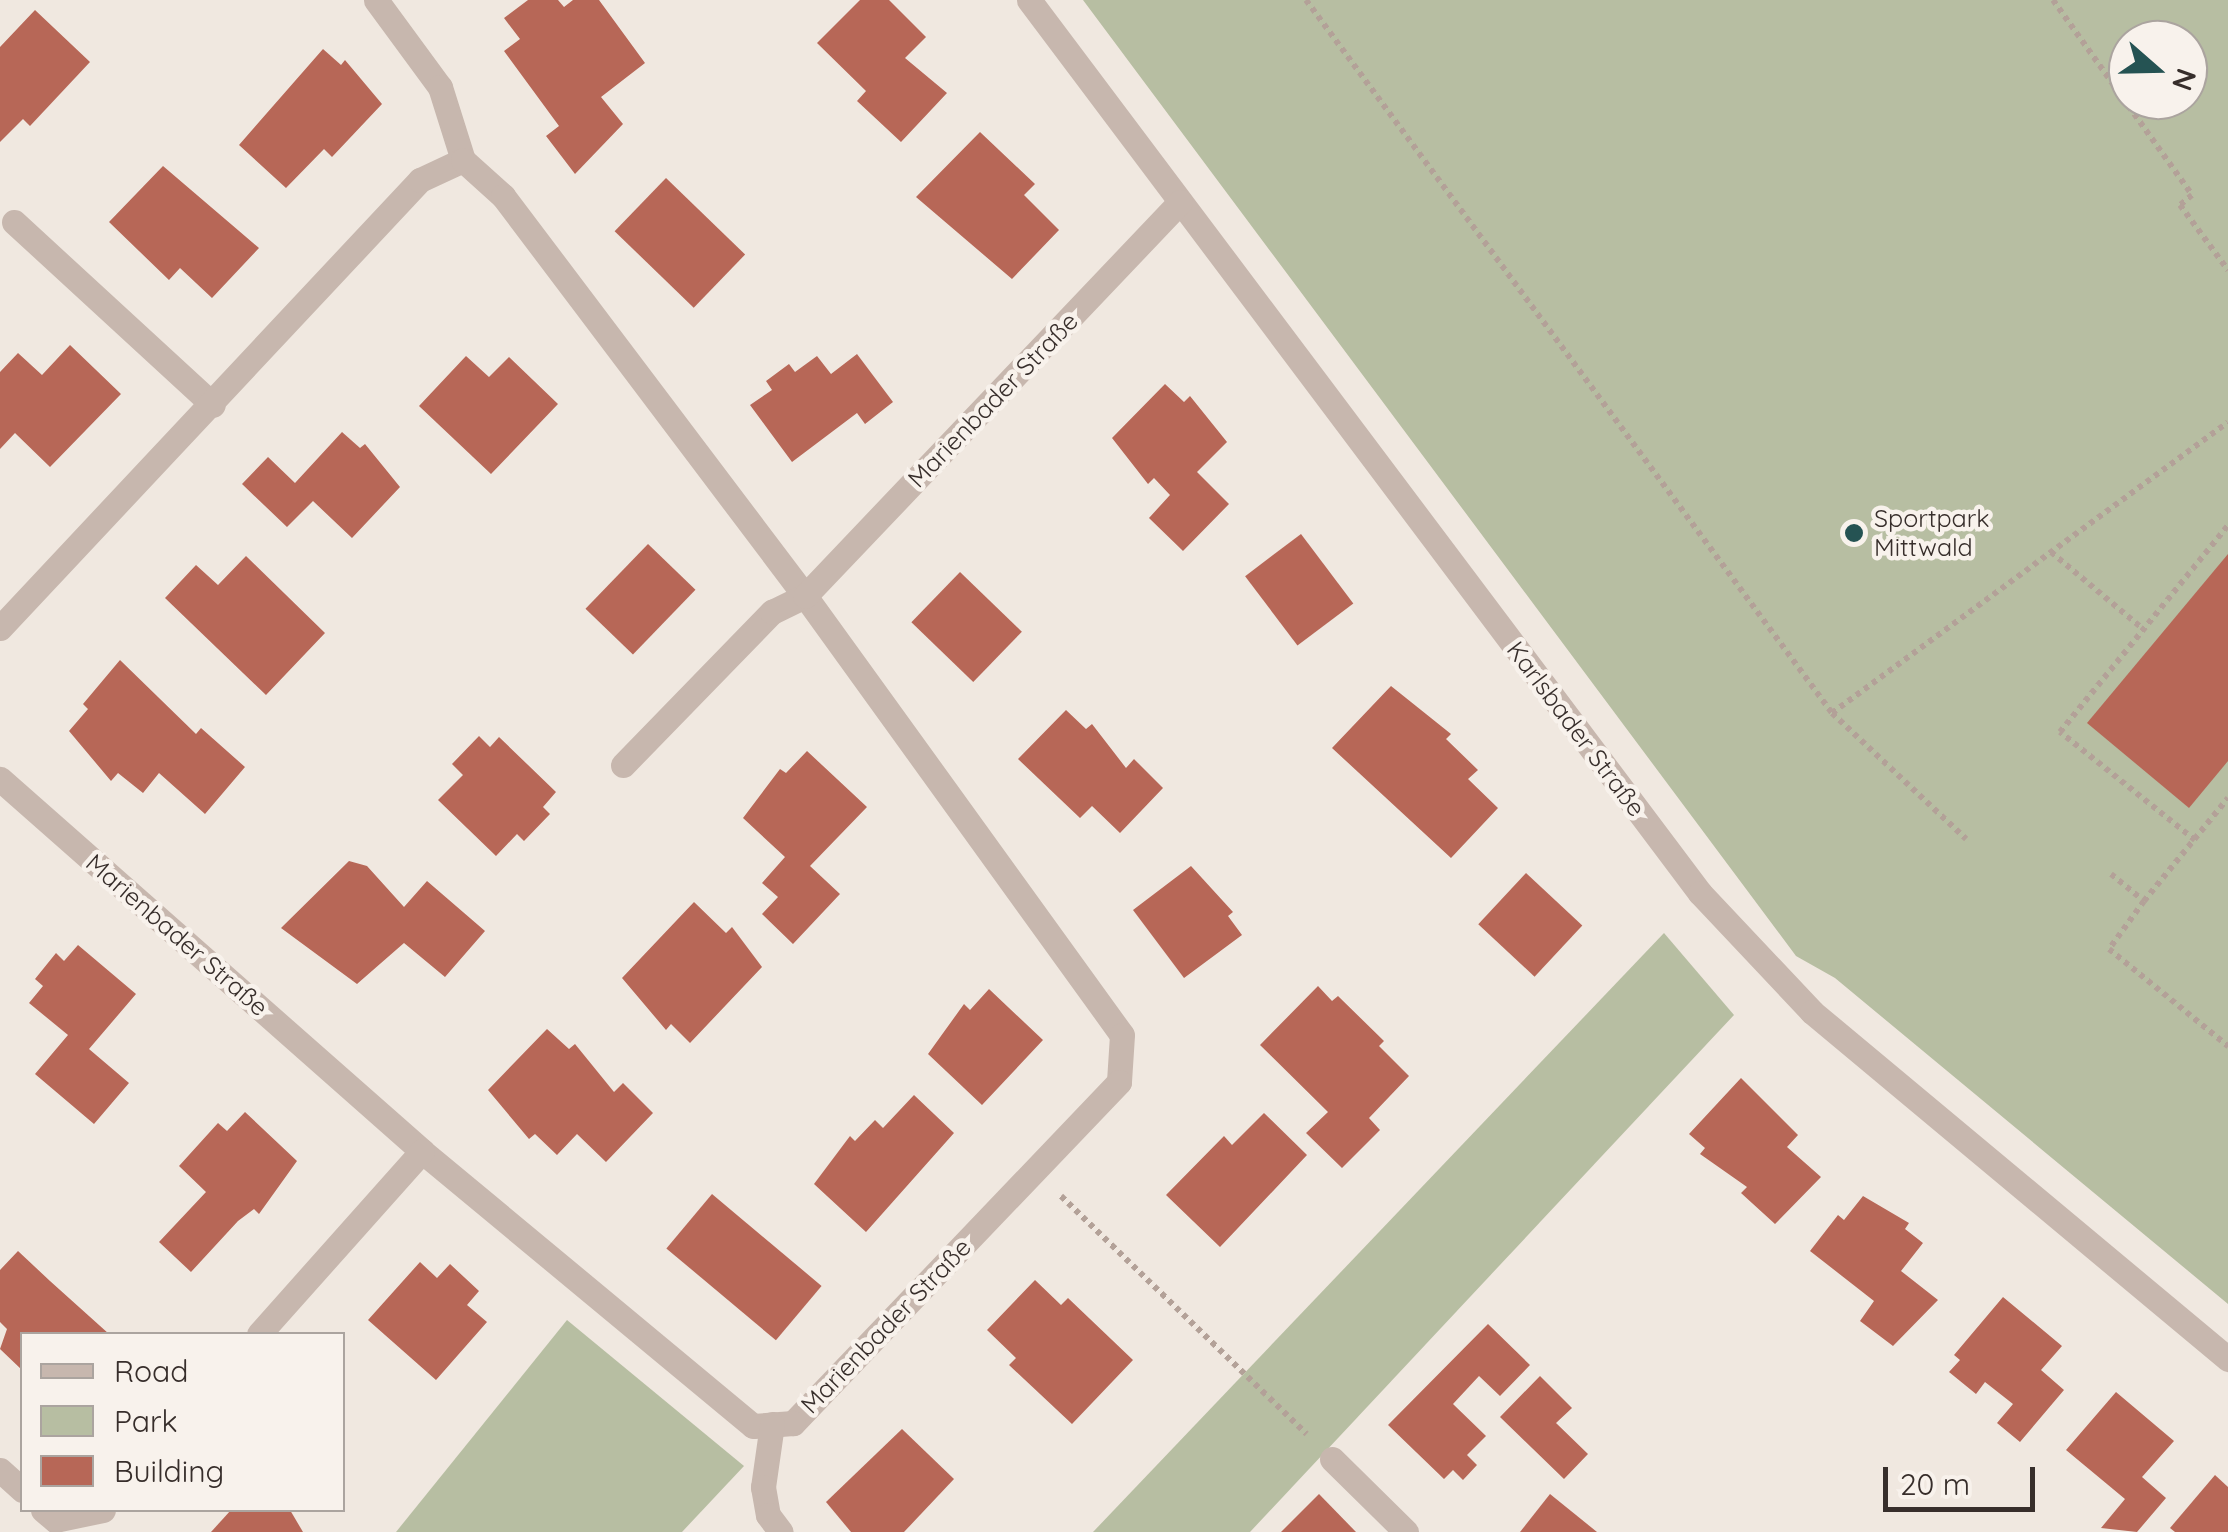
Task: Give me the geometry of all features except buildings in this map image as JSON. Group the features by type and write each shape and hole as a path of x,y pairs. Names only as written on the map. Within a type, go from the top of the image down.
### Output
{"street":[{"path":"0,628 420,180 463,160 440,87 376,0"},
{"name":"Karlsbader Straße","path":"1028,0 1700,894 1812,1012 2228,1359"},
{"name":"Marienbader Straße","path":"0,780 422,1151 753,1426 793,1423 1119,1082 1122,1035 805,596 503,196 463,160"},
{"name":"Marienbader Straße","path":"805,596 1180,202"},
{"path":"14,222 212,405"},
{"path":"624,764 772,612 805,596"},
{"path":"260,1332 422,1151"},
{"path":"772,1424 763,1488 768,1515 782,1532"},
{"path":"1332,1458 1406,1532"},
{"path":"0,1470 20,1488"},
{"path":"45,1512 55,1520 93,1512"}],"path":[{"path":"2053,0 2192,195 2180,205 2228,270"},
{"path":"1309,1 1832,713 1966,839"},
{"path":"1832,713 2228,422"},
{"path":"2196,840 2060,732 2228,525"},
{"path":"2051,552 2142,630"},
{"path":"2228,798 2110,949 2228,1046"},
{"path":"2111,874 2144,901"},
{"path":"1034,1171 1332,1458"}],"green space":[{"name":"Sportpark Mittwald","path":"1083,0 2228,0 2228,1304 1835,978 1796,956"},
{"path":"1664,933 1734,1015 1250,1532 1093,1532"},
{"path":"567,1320 744,1466 682,1532 396,1532"}],"place":[{"name":"Sportpark Mittwald","path":"1854,533"}]}
